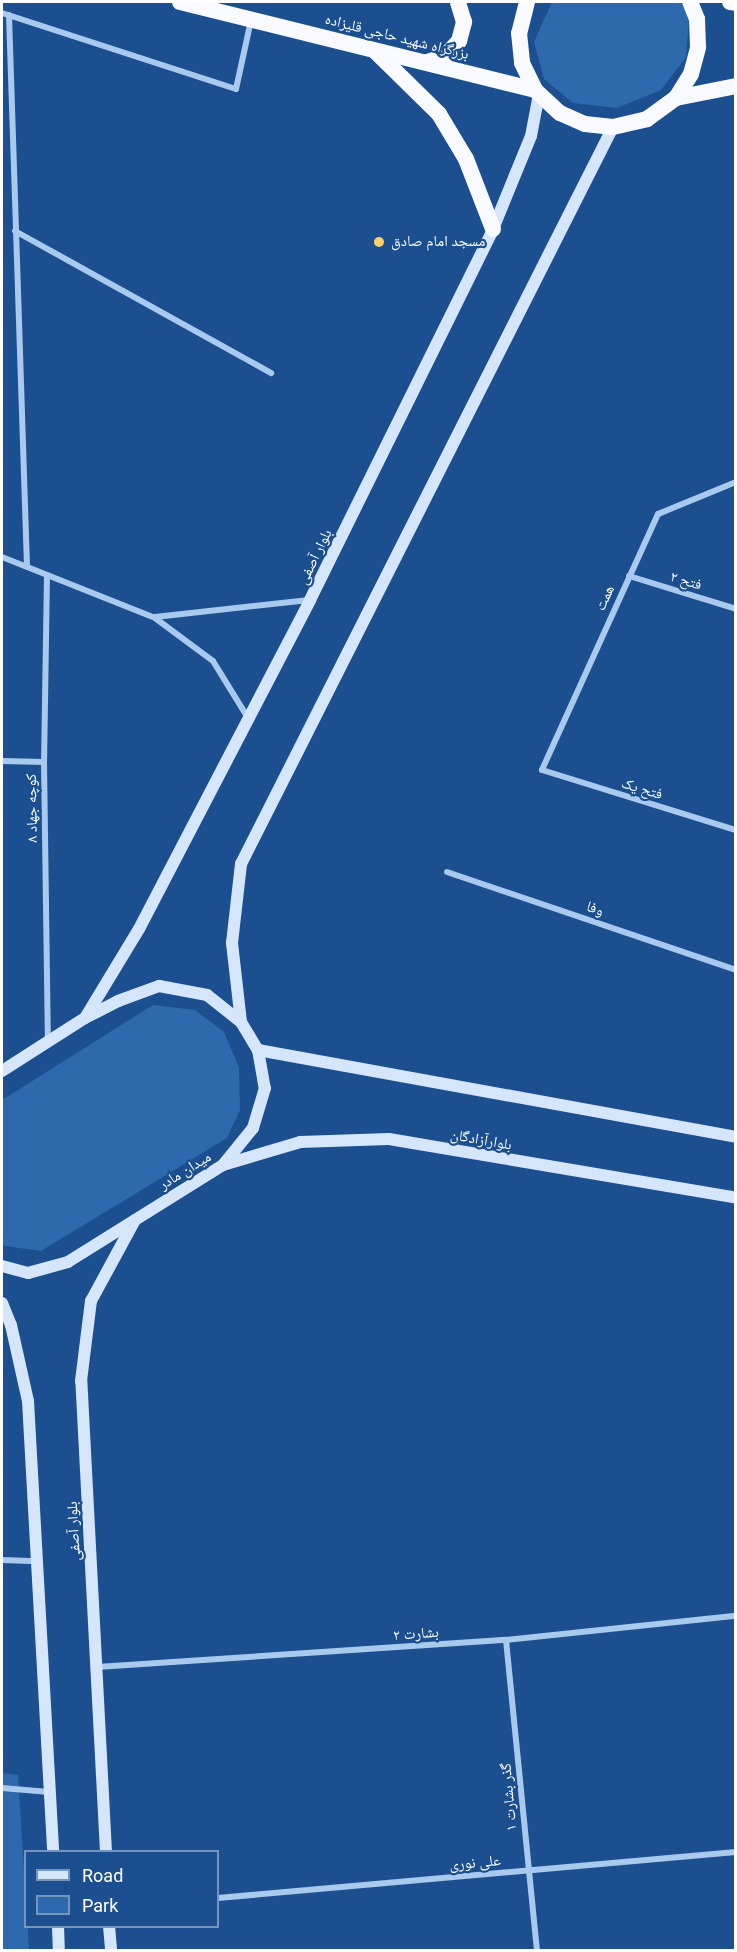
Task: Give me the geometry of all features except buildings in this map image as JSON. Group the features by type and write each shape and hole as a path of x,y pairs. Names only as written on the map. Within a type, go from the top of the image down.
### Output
{"highway":[{"name":"بزرگراه شهید حاجی قلیزاده","path":"180,2 537,92"},
{"path":"426,63 445,56 459,41 464,22 458,2"},
{"path":"527,2 519,33 522,63 537,92 560,113 577,120 613,127 647,118 675,98 691,74 698,47 697,19 690,2"},
{"path":"730,2 735,3"},
{"path":"375,50 440,114 466,159 494,229"},
{"path":"675,98 735,86"}],"main road":[{"name":"بلوار آصفی","path":"85,1018 139,929 310,600 494,229 531,135 537,92"},
{"path":"241,1022 232,943 241,864 613,127"},
{"name":"میدان مادر","path":"2,1071 85,1018 159,986 207,995 241,1022 258,1050 265,1088 253,1128 223,1165 68,1262 28,1273 2,1266"},
{"path":"258,1050 735,1137"},
{"path":"2,1060 27,1054"},
{"name":"بلوارآزادگان","path":"223,1165 300,1143 389,1140 735,1198"},
{"name":"بلوار آصفی","path":"106,1850 81,1381 91,1302 135,1220"},
{"path":"2,1304 11,1325 28,1401 53,1850"},
{"path":"58,1928 60,1950"},
{"path":"110,1928 111,1950"}],"street":[{"path":"27,567 5,14 236,89 251,19"},
{"path":"15,231 271,373"},
{"name":"همت","path":"542,770 658,514 735,482"},
{"path":"2,557 154,618 213,662 248,718"},
{"name":"کوچه جهاد ۸","path":"47,575 44,762 48,1041"},
{"name":"فتح ۲","path":"629,576 735,609"},
{"path":"154,618 310,600"},
{"path":"2,761 44,762"},
{"name":"فتح یک","path":"542,770 735,830"},
{"name":"وفا","path":"447,872 735,970"},
{"path":"2,1560 38,1561"},
{"name":"بشارت ۲","path":"97,1667 506,1640 735,1616"},
{"name":"گذر بشارت ۱","path":"506,1640 537,1950"},
{"path":"2,1788 49,1791"},
{"name":"علی نوری","path":"219,1898 735,1852"}],"green space":[{"path":"552,2 681,2 689,20 686,57 661,90 617,108 573,103 544,79 534,42"},
{"path":"153,1005 195,1010 224,1032 239,1068 240,1110 227,1138 41,1251 5,1246 2,1243 2,1100"},
{"path":"2,1773 18,1775 24,1870 24,1928 28,1928 29,1950 2,1950"}],"place":[{"name":"مسجد امام صادق","path":"379,242"}]}
